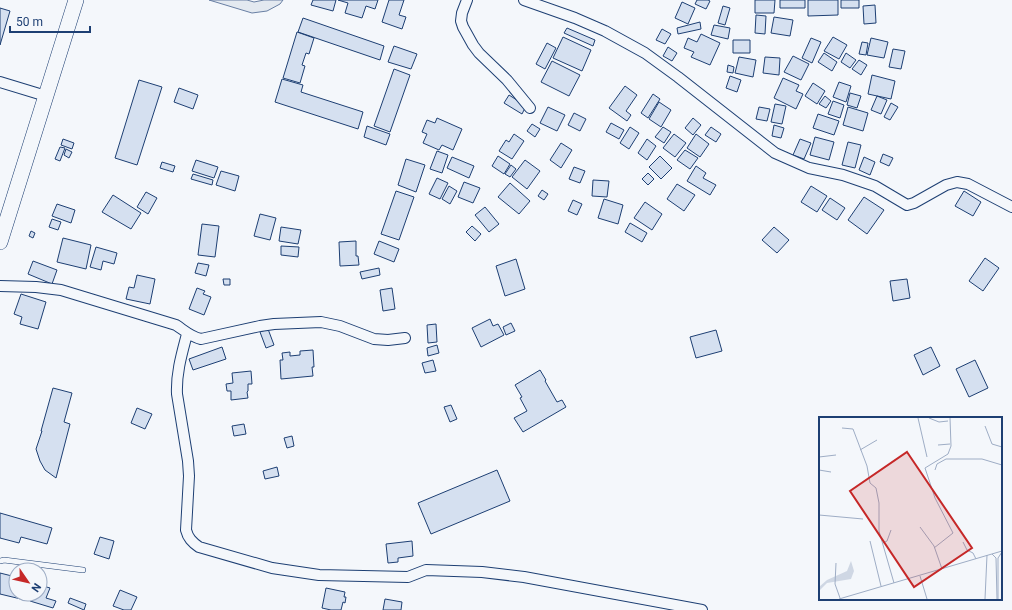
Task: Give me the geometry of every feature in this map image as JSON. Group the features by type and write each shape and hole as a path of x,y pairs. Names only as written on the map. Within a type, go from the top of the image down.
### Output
{"main road":[{"path":"0,242 76,0"}],"street":[{"path":"466,0 461,21 473,45 479,53 507,80 530,108"},
{"path":"524,0 575,18 605,31 645,53 775,153 797,164 865,182 875,186 907,205 914,203 946,185 957,182 968,184 1012,207"},
{"path":"0,82 46,96"},
{"path":"0,286 36,287 61,290 176,325 187,334 201,339 267,325 321,322 340,326 374,339 388,340 406,338"},
{"path":"187,334 176,382 188,461 189,476 186,530 188,537 199,547 272,568 319,575 408,577 426,570 482,572 531,578 702,610"}],"lane":[{"path":"0,562 4,560 83,570"}],"shaded area":[{"path":"209,0 247,0 254,2 264,0 283,0 280,4 267,11 252,13"}],"building":[{"path":"313,0 336,0 333,11 311,5"},
{"path":"338,0 378,0 375,9 366,6 362,18 345,13 348,3"},
{"path":"389,0 404,0 399,15 406,17 402,29 382,22"},
{"path":"697,0 710,1 706,9 695,4"},
{"path":"755,0 775,0 774,13 755,13"},
{"path":"780,0 805,0 805,8 780,8"},
{"path":"808,0 838,0 838,15 808,16"},
{"path":"841,0 859,0 859,8 841,8"},
{"path":"682,2 695,8 688,24 675,18"},
{"path":"875,5 876,23 864,24 863,6"},
{"path":"723,6 730,8 725,25 718,23"},
{"path":"0,8 10,11 0,45"},
{"path":"756,15 766,16 765,34 755,33"},
{"path":"774,17 793,20 790,36 771,33"},
{"path":"303,18 384,46 380,60 298,32"},
{"path":"700,22 701,29 678,34 677,28"},
{"path":"714,25 730,28 728,39 711,35"},
{"path":"567,28 595,40 593,46 564,33"},
{"path":"662,29 671,34 665,44 656,40"},
{"path":"297,32 314,38 309,54 306,53 302,65 305,66 300,83 283,78"},
{"path":"701,34 720,43 710,65 691,57 694,52 684,48 688,38 697,42"},
{"path":"563,37 591,50 582,71 553,58"},
{"path":"833,37 847,45 839,59 824,51"},
{"path":"811,38 821,42 812,63 802,58"},
{"path":"871,38 888,42 884,58 867,55"},
{"path":"733,40 750,40 750,53 733,53"},
{"path":"862,42 868,43 866,55 859,54"},
{"path":"547,43 556,48 545,69 536,64"},
{"path":"394,46 417,54 411,69 388,62"},
{"path":"668,47 677,53 672,61 663,56"},
{"path":"893,49 905,51 901,69 889,67"},
{"path":"824,53 837,62 832,71 818,62"},
{"path":"846,53 856,60 850,68 841,62"},
{"path":"793,56 809,64 801,80 784,72"},
{"path":"739,57 756,60 753,77 735,73"},
{"path":"765,57 780,58 779,75 763,73"},
{"path":"859,60 867,65 861,75 852,69"},
{"path":"552,61 580,75 569,96 541,82"},
{"path":"728,65 734,67 733,73 727,72"},
{"path":"394,69 410,75 390,132 374,126"},
{"path":"872,75 895,81 891,99 868,94"},
{"path":"730,76 741,80 737,92 726,88"},
{"path":"783,78 799,85 796,91 803,94 796,109 774,98"},
{"path":"282,79 303,85 301,92 363,112 358,129 275,102"},
{"path":"139,80 162,87 137,165 115,158"},
{"path":"839,82 851,86 846,102 833,97"},
{"path":"813,83 825,91 817,104 805,96"},
{"path":"625,86 637,95 626,111 631,115 627,121 609,108"},
{"path":"179,88 198,95 193,109 174,102"},
{"path":"850,93 861,96 857,108 847,105"},
{"path":"653,94 660,99 648,118 641,113"},
{"path":"509,95 526,106 522,114 504,103"},
{"path":"825,96 831,101 826,108 819,104"},
{"path":"877,96 887,100 881,114 871,110"},
{"path":"833,101 844,105 840,118 828,114"},
{"path":"659,102 671,110 661,127 649,119"},
{"path":"891,103 898,107 890,120 884,117"},
{"path":"775,104 786,106 782,124 771,122"},
{"path":"548,107 565,115 557,131 540,123"},
{"path":"759,107 770,109 767,121 756,119"},
{"path":"848,107 868,113 863,131 843,125"},
{"path":"574,113 586,119 580,131 568,125"},
{"path":"818,114 839,121 834,135 813,128"},
{"path":"437,118 462,129 453,150 442,145 439,150 423,143 427,134 422,132 427,120 435,123"},
{"path":"693,118 701,125 693,135 685,128"},
{"path":"611,123 624,130 619,139 606,132"},
{"path":"532,124 540,129 535,137 527,131"},
{"path":"774,125 784,128 781,138 772,136"},
{"path":"367,126 390,134 386,145 364,137"},
{"path":"630,127 639,133 629,149 620,143"},
{"path":"663,127 671,132 664,143 655,137"},
{"path":"711,127 721,134 716,142 705,135"},
{"path":"514,134 524,141 512,159 499,151 506,140 509,142"},
{"path":"674,134 686,143 675,157 663,148"},
{"path":"696,134 709,144 700,157 687,148"},
{"path":"815,137 834,142 829,160 810,155"},
{"path":"63,139 74,143 72,149 61,145"},
{"path":"647,139 656,146 647,160 638,153"},
{"path":"800,139 811,143 804,159 793,155"},
{"path":"848,142 861,145 855,168 842,165"},
{"path":"561,143 572,150 561,168 550,160"},
{"path":"60,147 65,148 60,161 55,159"},
{"path":"66,149 72,152 69,158 64,155"},
{"path":"685,150 698,158 690,169 677,160"},
{"path":"437,151 448,155 442,173 430,169"},
{"path":"883,154 893,158 889,166 880,162"},
{"path":"498,156 510,164 504,174 492,166"},
{"path":"660,156 672,168 661,179 649,167"},
{"path":"452,157 474,166 469,178 447,168"},
{"path":"864,157 875,162 870,175 859,170"},
{"path":"406,159 425,165 416,192 398,185"},
{"path":"196,160 218,167 214,178 192,171"},
{"path":"525,160 540,171 527,189 512,177"},
{"path":"162,162 175,166 173,172 160,168"},
{"path":"511,165 516,169 510,177 505,174"},
{"path":"696,166 706,173 703,178 716,185 710,195 687,181"},
{"path":"574,167 585,171 580,183 569,179"},
{"path":"221,171 239,176 235,191 216,185"},
{"path":"648,173 654,179 648,185 642,179"},
{"path":"193,174 213,180 212,185 191,179"},
{"path":"437,178 448,183 440,199 429,194"},
{"path":"593,180 609,181 607,197 592,196"},
{"path":"464,182 480,188 473,203 458,197"},
{"path":"510,183 530,201 519,214 498,197"},
{"path":"677,184 695,195 684,211 667,199"},
{"path":"449,186 457,191 450,204 442,199"},
{"path":"811,186 827,196 817,212 801,202"},
{"path":"542,190 548,194 544,200 538,196"},
{"path":"396,191 414,197 399,240 381,234"},
{"path":"964,191 981,202 973,216 955,206"},
{"path":"146,192 157,198 148,214 137,207"},
{"path":"113,195 141,213 131,229 102,212"},
{"path":"864,197 884,210 867,234 848,220"},
{"path":"830,198 845,208 837,220 822,210"},
{"path":"604,199 623,205 618,224 598,218"},
{"path":"573,200 582,204 577,215 568,211"},
{"path":"645,202 662,214 652,230 634,218"},
{"path":"57,204 75,210 71,223 52,216"},
{"path":"485,207 499,224 489,232 475,215"},
{"path":"260,214 276,218 270,240 254,236"},
{"path":"52,219 61,222 58,230 49,227"},
{"path":"630,223 647,233 642,242 625,232"},
{"path":"202,224 219,226 215,257 198,255"},
{"path":"472,226 481,234 475,241 466,232"},
{"path":"281,227 301,230 298,244 279,241"},
{"path":"774,227 789,240 777,253 762,240"},
{"path":"31,231 35,233 33,238 29,236"},
{"path":"63,238 91,245 86,269 57,262"},
{"path":"356,241 356,256 358,256 359,265 340,266 339,242"},
{"path":"379,241 399,249 394,262 374,254"},
{"path":"281,246 299,247 298,257 281,255"},
{"path":"96,247 117,253 114,264 103,261 101,270 90,267"},
{"path":"985,258 999,268 983,291 969,281"},
{"path":"516,259 525,289 505,296 496,266"},
{"path":"33,261 57,270 52,284 28,274"},
{"path":"198,263 209,265 206,276 195,273"},
{"path":"379,268 380,275 362,279 360,272"},
{"path":"137,275 155,279 150,304 126,299 129,287 134,288"},
{"path":"223,279 230,279 230,285 224,285"},
{"path":"907,279 910,298 893,301 890,281"},
{"path":"197,288 205,291 203,294 211,297 204,315 189,309"},
{"path":"392,288 395,309 383,311 380,290"},
{"path":"21,294 46,302 38,329 20,324 22,317 14,314"},
{"path":"490,319 493,326 498,324 504,335 481,347 472,328"},
{"path":"511,323 515,331 506,335 503,327"},
{"path":"436,324 437,342 428,343 427,325"},
{"path":"268,329 274,345 266,348 260,332"},
{"path":"716,330 722,351 696,358 690,337"},
{"path":"437,345 439,353 428,356 427,348"},
{"path":"222,347 226,359 193,370 189,359"},
{"path":"931,347 940,366 923,375 914,355"},
{"path":"313,350 313,376 281,379 280,360 283,360 282,353 290,352 290,356 300,355 300,351"},
{"path":"433,360 436,371 425,373 422,363"},
{"path":"975,360 988,388 969,397 956,369"},
{"path":"540,370 557,402 562,400 566,407 523,432 514,418 527,411 520,398 522,397 515,385"},
{"path":"251,371 252,384 248,384 248,398 231,400 231,391 227,391 226,384 233,383 232,373"},
{"path":"53,388 72,393 64,422 70,424 56,478 45,470 36,449"},
{"path":"451,405 457,419 450,422 444,407"},
{"path":"137,408 152,414 145,429 131,423"},
{"path":"244,424 246,434 234,436 232,426"},
{"path":"292,436 294,446 287,448 284,438"},
{"path":"277,467 279,476 265,479 263,471"},
{"path":"497,470 510,501 431,534 418,503"},
{"path":"0,513 52,528 47,544 21,537 19,543 0,538"},
{"path":"100,537 114,541 109,559 94,554"},
{"path":"412,541 413,556 398,558 398,562 388,563 386,544"},
{"path":"0,573 8,575 8,596 0,594"},
{"path":"326,588 345,592 345,603 343,602 341,610 322,608"},
{"path":"120,590 137,597 131,610 124,610 113,606"},
{"path":"70,598 86,604 84,610 68,603"},
{"path":"48,599 56,601 53,608 33,602 48,602"},
{"path":"385,599 402,602 401,610 383,610"}]}
